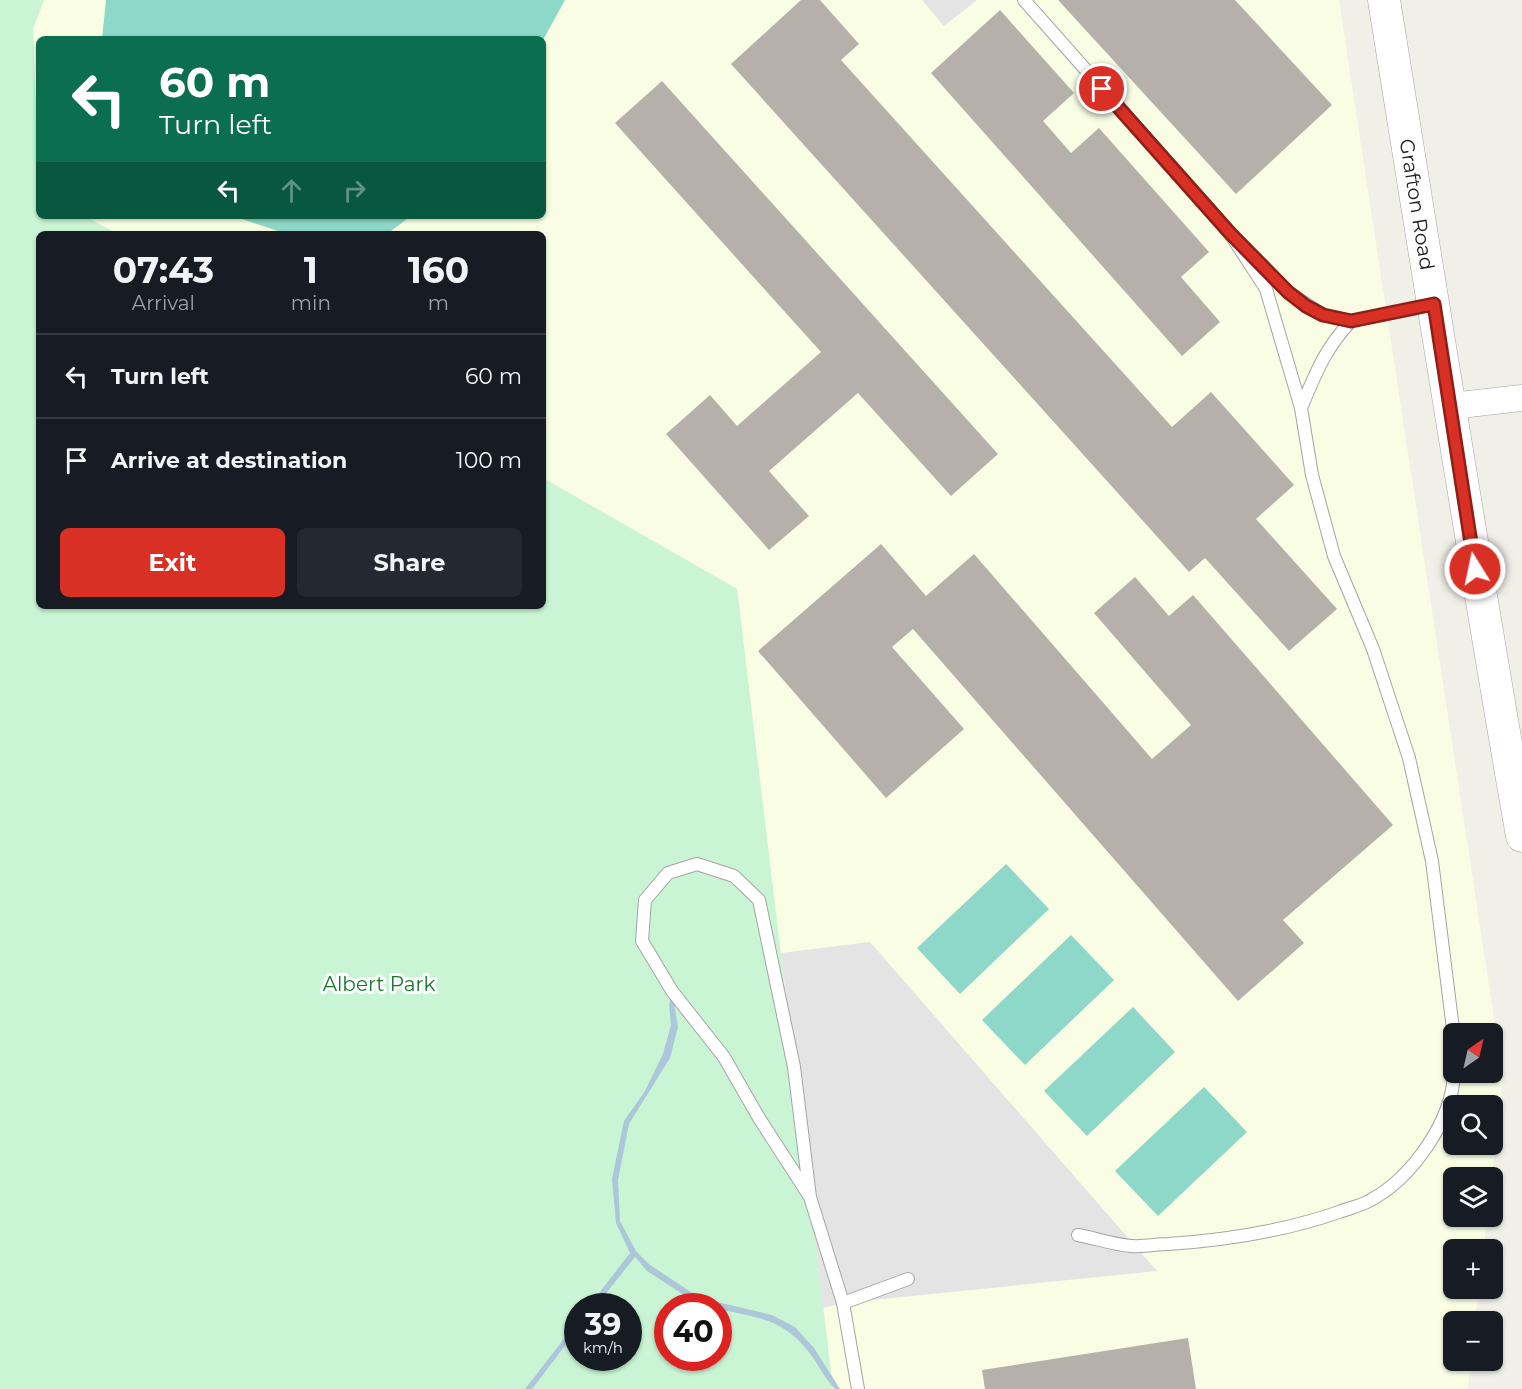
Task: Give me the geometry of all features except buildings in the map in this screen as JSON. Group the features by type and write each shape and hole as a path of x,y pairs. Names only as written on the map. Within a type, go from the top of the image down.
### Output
{"street":[{"name":"Grafton Road","path":"1384,0 1472,547 1522,836"},
{"path":"1451,406 1522,398"}],"lane":[{"path":"1024,0 1229,232 1288,292 1306,306 1323,315 1351,321 1434,304"},
{"path":"1229,232 1266,289 1301,408 1311,475 1334,556 1372,649 1409,758 1432,861 1452,1023"},
{"path":"1301,408 1322,359 1333,341 1351,321"},
{"path":"810,1197 759,1118 724,1057 672,991 642,941 645,900 668,873 697,864 734,876 759,900 794,1067 810,1197 843,1303 858,1389"},
{"path":"1078,1235 1132,1246 1200,1242 1288,1227 1369,1201 1403,1176 1423,1153 1437,1131 1454,1083"},
{"path":"843,1303 908,1279"}],"shaded area":[{"path":"44,0 1339,0 1495,1023 1443,1023 1443,1083 1502,1083 1501,1095 1443,1095 1443,1155 1494,1155 1493,1167 1443,1167 1443,1227 1486,1227 1485,1239 1443,1239 1443,1299 1478,1299 1476,1311 1443,1311 1443,1371 1470,1371 1468,1389 833,1389 737,589 546,480 546,231 112,231 90,219 546,219 546,36 36,36 36,100 33,29"},
{"path":"106,0 565,0 545,36 102,36"},
{"path":"922,0 977,0 944,26"},
{"path":"242,219 407,219 391,231 278,231"},
{"path":"1006,864 1049,909 960,994 917,948"},
{"path":"1071,935 1114,980 1025,1065 982,1020"},
{"path":"870,942 1157,1271 843,1303 823,1308 781,953"},
{"path":"672,991 678,1027 670,1058 629,1124 618,1180 620,1221 636,1251 650,1265 692,1293 681,1293 647,1271 635,1257 606,1293 599,1293 630,1253 616,1223 612,1179 624,1121 645,1091 663,1054 671,1025 669,1005"},
{"path":"1133,1007 1175,1052 1087,1136 1044,1091"},
{"path":"1204,1087 1247,1132 1158,1216 1115,1171"},
{"path":"732,1306 772,1315 795,1327 814,1348 840,1389 835,1389 831,1385 798,1340 778,1326 732,1312"},
{"path":"564,1339 564,1347 532,1389 525,1389"}],"green space":[{"name":"Albert Park","path":"0,0 44,0 33,29 36,219 90,219 112,231 36,231 36,609 546,609 546,480 737,589 833,1389 0,1389"}],"route":[{"path":"1102,89 1229,232 1288,292 1306,306 1323,315 1351,321 1434,304 1475,569"}]}
